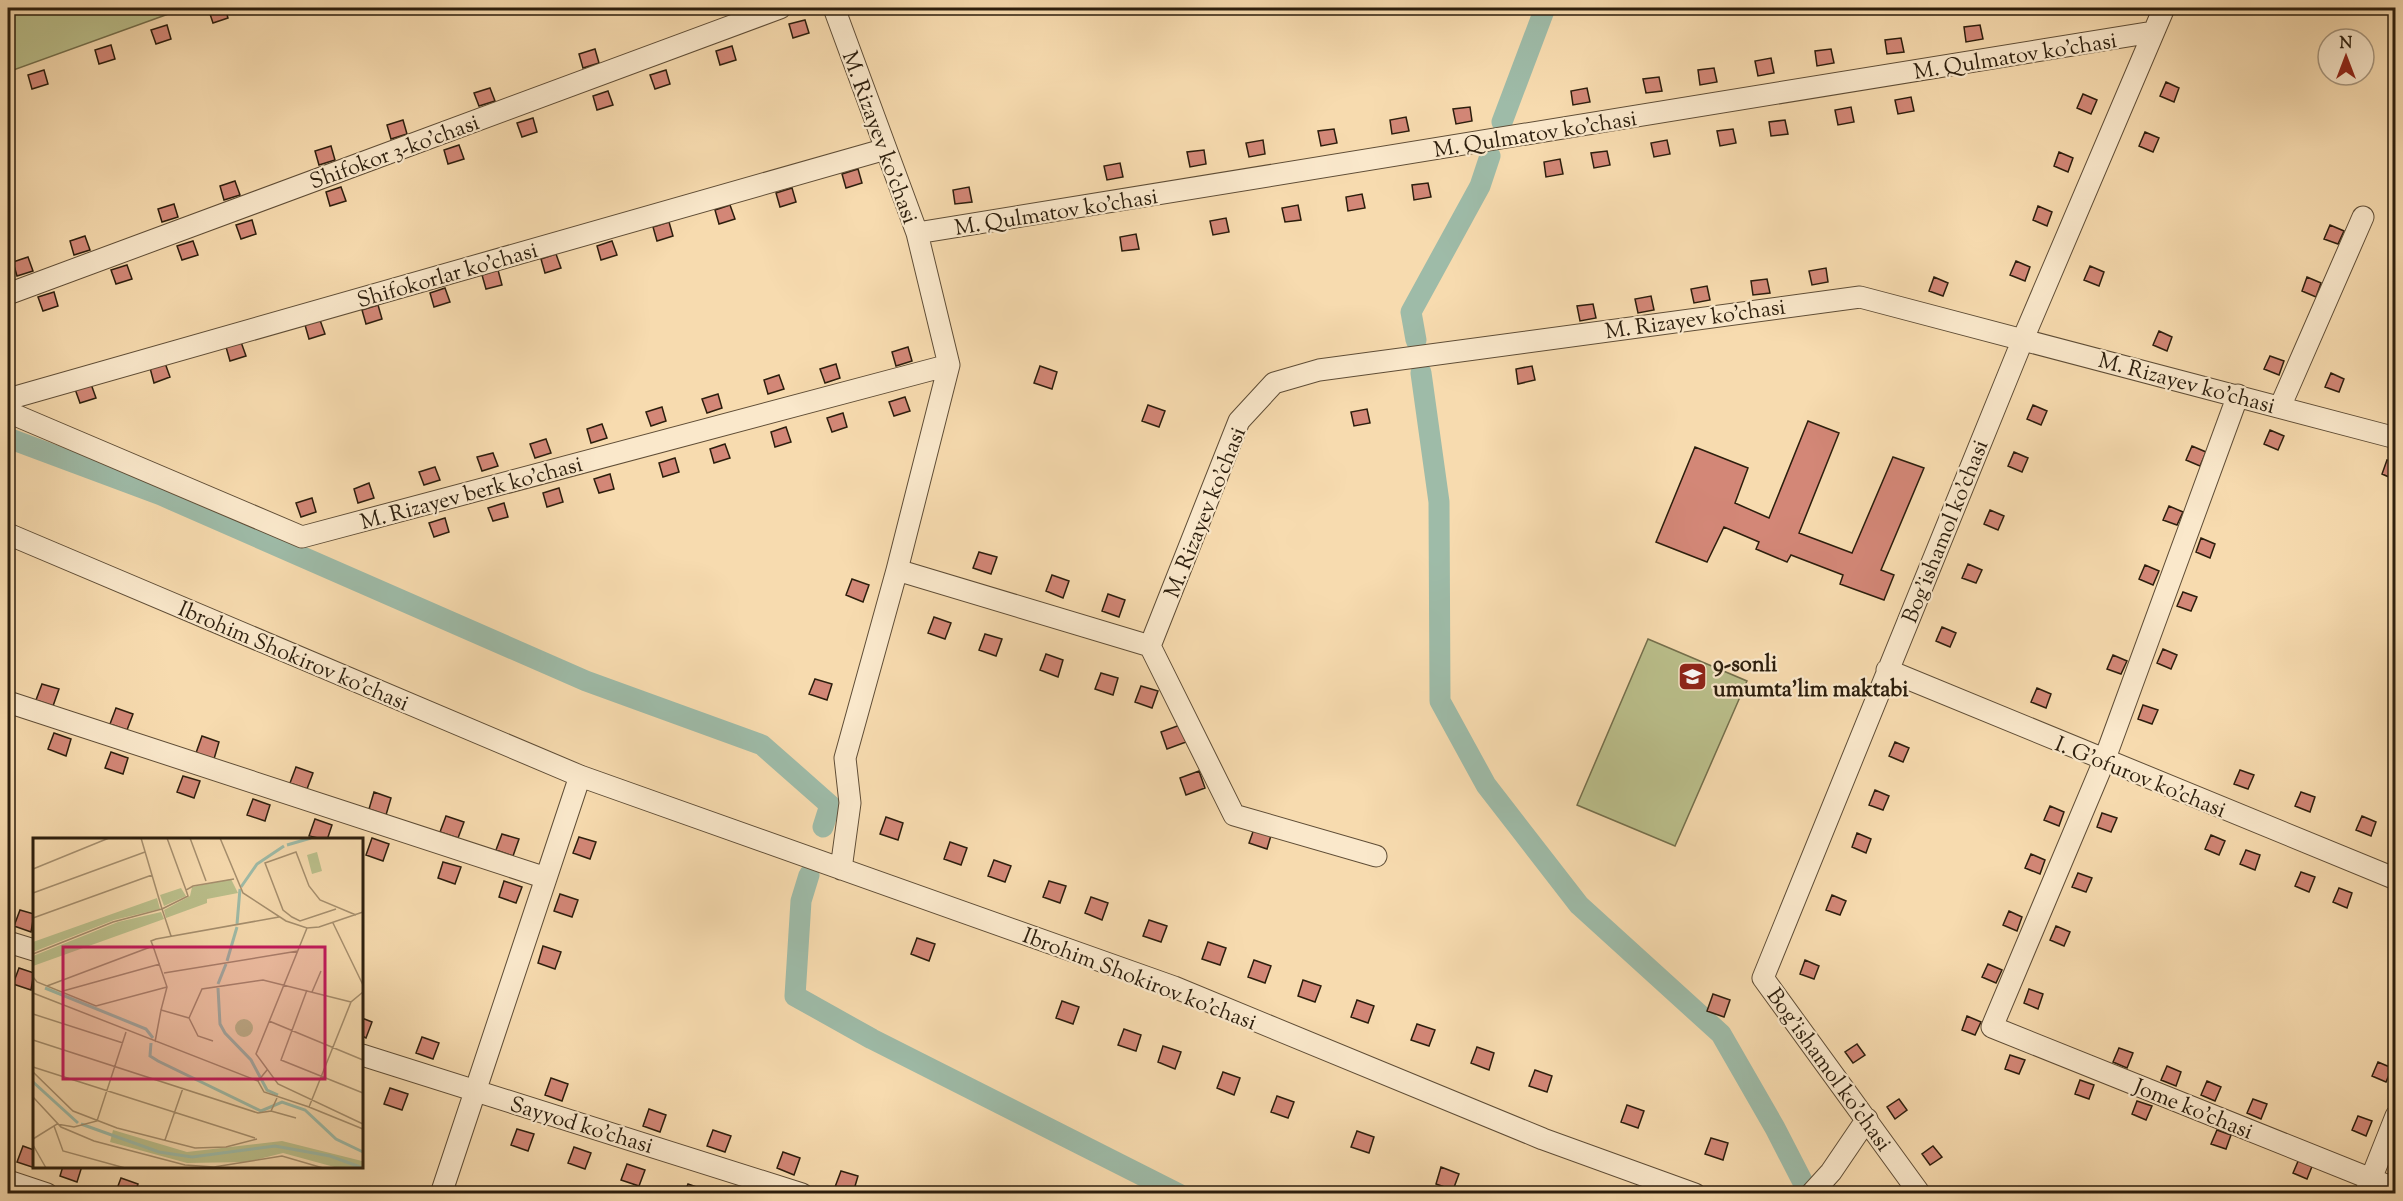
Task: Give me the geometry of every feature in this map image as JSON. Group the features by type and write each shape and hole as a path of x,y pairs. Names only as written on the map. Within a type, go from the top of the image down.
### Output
{"street":[{"name":"Shifokor 3-ko'chasi","path":"8,294 780,8"},
{"name":"M. Rizayev ko'chasi","path":"834,8 917,233 949,365 897,570 845,758 850,803 841,869"},
{"name":"Bog'ishamol ko'chasi","path":"1920,1194 1763,978 2023,339 2164,8"},
{"name":"M. Qulmatov ko'chasi","path":"917,233 2153,32"},
{"name":"Shifokorlar ko'chasi","path":"8,399 886,149"},
{"path":"2280,407 2363,218"},
{"name":"M. Rizayev ko'chasi","path":"1150,646 1239,421 1275,382 1319,370 1860,297 2396,438"},
{"name":"M. Rizayev berk ko'chasi","path":"8,412 302,537 949,365"},
{"path":"2104,761 2238,395"},
{"name":"Ibrohim Shokirov ko'chasi","path":"8,534 580,776 1174,987 1543,1139 1695,1194"},
{"path":"897,570 1150,646 1234,815 1376,856"},
{"name":"I. G'ofurov ko'chasi","path":"1887,670 2396,879"},
{"path":"8,702 546,878"},
{"name":"Jome ko'chasi","path":"2104,761 1992,1027 2368,1186 2396,1189"},
{"path":"441,1194 580,776"},
{"path":"8,942 33,950"},
{"name":"Sayyod ko'chasi","path":"363,1054 802,1194"},
{"path":"2368,1186 2396,1116"},
{"path":"1811,1194 1831,1172 1867,1119"},
{"path":"8,1181 46,1194"}],"green space":[{"path":"8,8 185,8 8,72"},
{"path":"1648,639 1747,681 1675,846 1577,805"}],"building":[{"path":"208,8 225,8 228,18 213,23"},
{"path":"805,20 809,33 793,38 789,24"},
{"path":"167,25 171,39 156,44 151,30"},
{"path":"1980,25 1983,39 1966,42 1964,27"},
{"path":"1901,38 1904,52 1887,54 1885,40"},
{"path":"111,45 115,59 99,64 95,50"},
{"path":"732,46 736,60 720,65 716,51"},
{"path":"595,49 599,63 583,68 579,54"},
{"path":"1831,49 1834,63 1817,66 1815,51"},
{"path":"1771,58 1774,73 1758,76 1755,61"},
{"path":"1714,68 1717,82 1700,85 1698,70"},
{"path":"44,70 48,84 32,89 28,75"},
{"path":"666,70 670,84 655,89 650,75"},
{"path":"1659,77 1662,91 1646,93 1643,79"},
{"path":"2166,82 2179,88 2174,102 2160,96"},
{"path":"490,88 495,101 479,106 474,93"},
{"path":"1587,88 1590,102 1573,105 1571,91"},
{"path":"608,91 613,105 597,110 593,96"},
{"path":"2083,94 2097,100 2091,114 2077,108"},
{"path":"1911,97 1914,111 1898,114 1895,100"},
{"path":"1470,107 1472,121 1456,124 1453,109"},
{"path":"1851,107 1854,122 1838,125 1835,110"},
{"path":"1406,117 1409,131 1392,134 1390,120"},
{"path":"533,118 537,132 522,137 517,123"},
{"path":"403,120 407,134 391,139 387,125"},
{"path":"1785,120 1788,134 1771,136 1769,122"},
{"path":"1334,129 1337,143 1321,146 1318,131"},
{"path":"1733,129 1736,143 1720,146 1717,131"},
{"path":"2145,132 2159,138 2153,152 2139,146"},
{"path":"1263,140 1265,154 1249,157 1246,143"},
{"path":"1667,140 1670,154 1654,157 1651,143"},
{"path":"459,145 464,159 448,164 444,150"},
{"path":"331,146 335,160 319,165 315,151"},
{"path":"1204,150 1206,164 1190,167 1187,152"},
{"path":"1607,151 1610,165 1594,168 1591,153"},
{"path":"2059,152 2073,158 2068,172 2054,166"},
{"path":"1560,159 1563,174 1546,177 1544,162"},
{"path":"1120,163 1123,177 1107,180 1104,166"},
{"path":"858,169 862,183 846,188 842,174"},
{"path":"235,181 240,195 224,200 220,186"},
{"path":"1428,183 1431,197 1414,200 1412,185"},
{"path":"341,187 346,201 330,206 326,192"},
{"path":"969,187 972,202 955,204 953,190"},
{"path":"792,188 796,202 780,207 776,193"},
{"path":"1362,194 1365,208 1348,211 1346,197"},
{"path":"174,204 178,217 162,222 158,209"},
{"path":"730,205 735,219 719,224 715,210"},
{"path":"1298,205 1301,220 1285,222 1282,208"},
{"path":"2038,206 2052,212 2047,226 2033,220"},
{"path":"1226,218 1229,232 1213,235 1210,221"},
{"path":"252,220 256,234 241,239 236,225"},
{"path":"669,222 673,236 657,241 653,227"},
{"path":"2330,225 2344,231 2338,244 2324,239"},
{"path":"1136,234 1139,249 1122,251 1120,237"},
{"path":"85,236 90,250 74,255 70,241"},
{"path":"193,241 198,255 182,260 177,246"},
{"path":"612,241 617,255 601,260 597,246"},
{"path":"556,254 561,268 545,273 541,259"},
{"path":"28,257 33,271 17,276 13,262"},
{"path":"2016,261 2030,267 2025,281 2010,275"},
{"path":"127,265 132,279 116,284 111,270"},
{"path":"2090,266 2104,272 2099,286 2084,280"},
{"path":"1826,268 1828,282 1812,285 1809,271"},
{"path":"498,270 502,285 486,289 482,275"},
{"path":"1934,277 1948,283 1943,296 1929,291"},
{"path":"2307,277 2321,283 2316,297 2302,291"},
{"path":"1767,279 1770,293 1753,295 1751,281"},
{"path":"1707,286 1710,300 1694,303 1691,289"},
{"path":"445,288 450,302 434,307 430,293"},
{"path":"54,292 58,306 43,311 38,297"},
{"path":"1651,296 1654,310 1638,313 1635,299"},
{"path":"1593,304 1596,318 1580,321 1577,306"},
{"path":"378,305 382,319 366,324 362,310"},
{"path":"320,320 325,334 309,339 305,325"},
{"path":"2159,331 2172,337 2167,351 2153,345"},
{"path":"241,342 246,356 230,361 226,347"},
{"path":"908,347 912,361 896,366 892,352"},
{"path":"2270,356 2284,361 2279,375 2264,369"},
{"path":"165,363 170,377 154,383 150,368"},
{"path":"836,364 840,378 825,383 820,369"},
{"path":"1040,366 1057,372 1052,389 1034,383"},
{"path":"1532,366 1535,380 1518,384 1516,369"},
{"path":"2331,373 2344,379 2339,392 2325,387"},
{"path":"779,375 784,389 768,394 764,380"},
{"path":"91,384 96,398 80,403 75,389"},
{"path":"718,394 722,408 707,413 702,399"},
{"path":"905,397 910,411 894,416 889,402"},
{"path":"1148,405 1165,411 1159,427 1142,421"},
{"path":"2033,405 2047,411 2041,425 2027,419"},
{"path":"662,407 666,421 651,426 646,412"},
{"path":"1367,409 1370,423 1354,426 1351,412"},
{"path":"843,413 847,427 832,432 827,418"},
{"path":"1808,421 1839,433 1799,533 1852,553 1893,457 1924,468 1881,570 1894,575 1884,600 1840,584 1843,575 1791,555 1787,562 1756,549 1759,542 1724,527 1707,562 1656,542 1695,447 1748,468 1735,503 1769,518"},
{"path":"602,424 607,438 591,443 587,429"},
{"path":"786,427 791,442 775,447 771,432"},
{"path":"2270,430 2284,436 2278,450 2264,444"},
{"path":"546,439 551,453 535,458 530,444"},
{"path":"725,444 730,458 714,463 710,449"},
{"path":"2192,446 2206,452 2200,466 2186,460"},
{"path":"2014,452 2028,458 2022,472 2008,466"},
{"path":"493,453 498,466 482,471 477,457"},
{"path":"675,458 679,472 663,477 659,463"},
{"path":"2387,460 2396,463 2396,480 2382,474"},
{"path":"435,467 440,480 424,485 419,472"},
{"path":"610,474 614,489 599,493 594,479"},
{"path":"369,483 374,498 358,503 354,489"},
{"path":"559,488 563,502 547,507 543,493"},
{"path":"312,498 316,512 301,517 296,503"},
{"path":"504,503 508,517 493,521 488,508"},
{"path":"2169,506 2183,512 2177,525 2163,520"},
{"path":"1990,510 2004,516 1998,530 1984,524"},
{"path":"445,518 449,532 434,537 429,523"},
{"path":"2201,538 2215,544 2210,558 2196,552"},
{"path":"979,552 997,557 991,574 973,568"},
{"path":"1968,564 1982,570 1976,583 1962,578"},
{"path":"2145,565 2159,571 2153,585 2139,579"},
{"path":"1052,575 1069,581 1063,598 1046,591"},
{"path":"852,579 869,585 863,602 846,595"},
{"path":"2183,592 2197,597 2191,611 2177,606"},
{"path":"1108,594 1125,600 1119,617 1102,611"},
{"path":"934,617 951,623 945,639 928,633"},
{"path":"1942,627 1956,633 1950,647 1936,641"},
{"path":"985,634 1002,639 996,656 979,650"},
{"path":"2163,649 2177,655 2171,669 2157,663"},
{"path":"1046,654 1063,660 1058,677 1040,670"},
{"path":"2113,655 2127,661 2121,674 2107,669"},
{"path":"1101,673 1118,678 1113,695 1095,689"},
{"path":"815,679 832,684 827,700 809,694"},
{"path":"42,684 59,689 53,706 36,700"},
{"path":"1141,686 1158,691 1152,708 1135,702"},
{"path":"2037,688 2051,694 2046,708 2031,702"},
{"path":"2143,705 2158,710 2152,724 2138,719"},
{"path":"116,708 133,714 127,730 110,724"},
{"path":"8,718 13,719 8,734"},
{"path":"1180,725 1186,742 1167,749 1161,732"},
{"path":"54,733 71,739 66,756 48,749"},
{"path":"202,736 219,742 214,759 196,753"},
{"path":"1895,742 1909,748 1903,762 1889,756"},
{"path":"111,752 128,758 123,774 105,768"},
{"path":"296,767 313,773 307,789 290,783"},
{"path":"2240,770 2254,775 2248,789 2234,784"},
{"path":"1199,771 1205,788 1186,795 1180,778"},
{"path":"183,776 200,781 194,798 177,792"},
{"path":"1875,790 1889,796 1883,810 1869,805"},
{"path":"374,792 391,798 386,815 369,809"},
{"path":"2301,792 2315,797 2310,812 2295,806"},
{"path":"253,799 270,805 265,821 247,815"},
{"path":"2050,806 2064,812 2059,826 2044,820"},
{"path":"2102,813 2117,818 2111,832 2097,827"},
{"path":"446,816 464,822 458,838 440,832"},
{"path":"2362,816 2376,822 2371,836 2356,830"},
{"path":"886,817 903,823 898,840 880,834"},
{"path":"315,819 332,825 328,838 309,836"},
{"path":"1255,826 1272,832 1267,849 1249,843"},
{"path":"1857,833 1871,839 1866,853 1852,847"},
{"path":"502,834 519,839 513,856 496,850"},
{"path":"2211,835 2225,841 2219,855 2205,849"},
{"path":"579,837 596,842 590,859 573,853"},
{"path":"372,838 389,844 383,861 366,855"},
{"path":"950,842 967,848 961,865 944,859"},
{"path":"2246,850 2260,855 2255,870 2240,864"},
{"path":"2031,854 2045,860 2040,874 2025,868"},
{"path":"994,860 1011,866 1005,882 988,876"},
{"path":"443,862 461,867 455,884 438,878"},
{"path":"2301,872 2315,877 2309,892 2295,886"},
{"path":"2078,873 2092,878 2086,892 2072,887"},
{"path":"504,881 522,887 516,903 499,897"},
{"path":"1049,881 1066,886 1060,903 1043,897"},
{"path":"2339,888 2352,893 2347,908 2333,902"},
{"path":"560,894 578,900 572,917 554,911"},
{"path":"1832,895 1846,901 1840,915 1826,910"},
{"path":"1091,897 1108,903 1102,920 1085,913"},
{"path":"20,910 33,914 31,932 14,926"},
{"path":"2009,911 2022,917 2017,931 2003,925"},
{"path":"1149,920 1167,926 1161,942 1143,936"},
{"path":"2056,926 2070,932 2064,946 2050,940"},
{"path":"917,938 935,944 929,961 911,954"},
{"path":"1208,942 1226,948 1220,965 1202,959"},
{"path":"543,946 561,952 555,969 538,963"},
{"path":"1254,960 1271,966 1265,983 1248,977"},
{"path":"1805,960 1819,966 1814,979 1800,974"},
{"path":"1988,964 2002,970 1996,983 1982,977"},
{"path":"19,968 33,973 31,990 13,984"},
{"path":"1303,980 1321,986 1315,1002 1298,996"},
{"path":"2029,989 2043,994 2038,1009 2024,1003"},
{"path":"1713,994 1730,1000 1724,1017 1707,1011"},
{"path":"1357,1000 1374,1006 1368,1023 1351,1017"},
{"path":"1062,1001 1079,1007 1073,1024 1056,1018"},
{"path":"1967,1016 1981,1022 1975,1035 1962,1030"},
{"path":"363,1018 372,1022 366,1038 363,1036"},
{"path":"1417,1024 1435,1030 1429,1046 1411,1040"},
{"path":"1124,1029 1141,1035 1136,1051 1118,1045"},
{"path":"422,1037 439,1043 433,1059 416,1053"},
{"path":"1857,1044 1865,1055 1853,1063 1845,1052"},
{"path":"1163,1046 1181,1052 1175,1069 1158,1062"},
{"path":"1477,1047 1494,1053 1489,1070 1471,1063"},
{"path":"2119,1048 2133,1053 2127,1068 2113,1062"},
{"path":"2010,1055 2025,1060 2019,1074 2005,1069"},
{"path":"2378,1062 2392,1068 2386,1082 2372,1076"},
{"path":"2167,1066 2181,1072 2176,1086 2161,1080"},
{"path":"1535,1070 1552,1076 1547,1092 1529,1086"},
{"path":"1223,1072 1240,1078 1234,1095 1217,1088"},
{"path":"551,1078 568,1084 562,1101 545,1095"},
{"path":"2080,1080 2094,1085 2089,1099 2075,1094"},
{"path":"2207,1081 2221,1087 2215,1101 2201,1095"},
{"path":"390,1088 408,1094 402,1110 384,1104"},
{"path":"1277,1096 1294,1102 1288,1118 1271,1112"},
{"path":"1899,1099 1907,1110 1895,1119 1887,1107"},
{"path":"2253,1099 2267,1104 2261,1119 2247,1113"},
{"path":"2137,1101 2152,1106 2146,1120 2132,1114"},
{"path":"1627,1105 1644,1111 1638,1128 1621,1122"},
{"path":"649,1109 666,1115 660,1132 643,1126"},
{"path":"2358,1116 2372,1121 2366,1136 2352,1130"},
{"path":"517,1129 534,1134 528,1151 511,1145"},
{"path":"713,1130 731,1136 725,1152 707,1146"},
{"path":"2217,1130 2231,1135 2226,1149 2211,1144"},
{"path":"1357,1131 1374,1137 1369,1153 1351,1147"},
{"path":"1711,1138 1728,1143 1723,1160 1705,1154"},
{"path":"23,1146 33,1150 33,1167 17,1162"},
{"path":"1933,1146 1942,1157 1930,1165 1922,1154"},
{"path":"574,1147 591,1153 585,1169 568,1163"},
{"path":"783,1152 800,1158 794,1175 777,1168"},
{"path":"2299,1159 2313,1164 2307,1179 2293,1173"},
{"path":"627,1164 645,1170 639,1186 621,1180"},
{"path":"1441,1167 1459,1174 1453,1190 1436,1184"},
{"path":"62,1168 81,1168 77,1182 60,1176"},
{"path":"841,1171 858,1176 853,1193 835,1187"},
{"path":"121,1178 138,1184 135,1194 115,1194"},
{"path":"688,1184 705,1190 703,1194 684,1194"}],"waterway":[{"path":"1502,122 1545,8"},
{"path":"1416,340 1411,312 1480,186 1490,156"},
{"path":"1421,373 1439,502 1440,701 1486,785 1579,905 1721,1034 1775,1128 1809,1194"},
{"path":"8,438 161,495 586,681 762,745 830,805 823,827"},
{"path":"809,875 801,901 795,996 872,1039 1179,1194"}],"place":[{"name":"9-sonli umumta'lim maktabi","path":"1692,676"}]}
